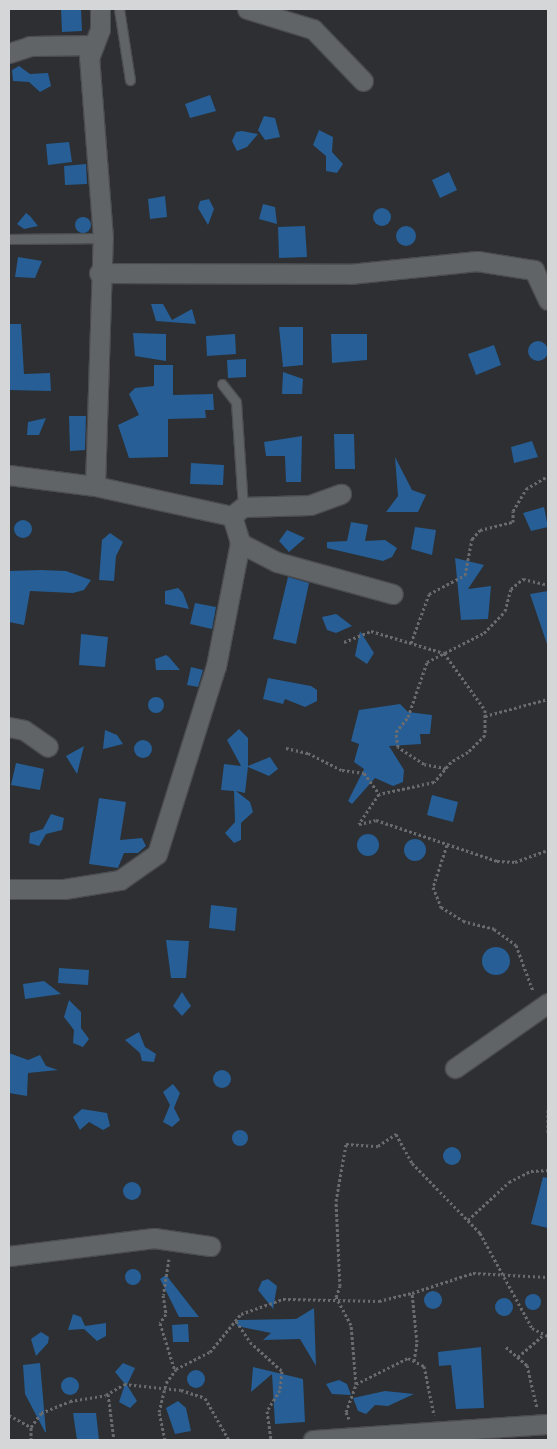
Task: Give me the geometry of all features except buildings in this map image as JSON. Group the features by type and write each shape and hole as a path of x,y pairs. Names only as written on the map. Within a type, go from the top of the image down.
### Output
{"street":[{"path":"95,486 99,273 103,238 89,58 94,44 100,9"},
{"path":"247,9 313,29 363,81"},
{"path":"9,53 30,46 94,44"},
{"path":"99,273 349,274 478,261 534,270 548,300"},
{"path":"9,475 95,486 237,512 310,505 341,494"},
{"path":"9,889 64,890 120,880 157,854 216,666 240,543 237,512"},
{"path":"240,543 277,562 392,594"},
{"path":"9,727 24,730 48,747"},
{"path":"455,1068 543,1007"},
{"path":"9,1256 68,1252 99,1243 172,1241 210,1246"},
{"path":"313,1440 543,1424"}],"lane":[{"path":"118,9 130,80"},
{"path":"9,239 103,238"},
{"path":"222,384 236,402 237,512"}],"path":[{"path":"411,643 429,594 465,575 472,539 480,530 513,522 514,511 526,489 548,476"},
{"path":"446,768 424,764 398,747 396,732 408,717 427,662 484,633 505,611 511,589 523,579 548,585"},
{"path":"344,642 371,631 444,653 452,669 471,686 485,716 485,735 446,768 434,782 379,794 359,824 376,820 497,861 516,862 548,850"},
{"path":"485,716 548,700"},
{"path":"286,748 308,753 342,770 364,774 379,794"},
{"path":"447,845 433,887 441,907 463,921 494,929 516,945 543,1007"},
{"path":"548,1110 548,1134"},
{"path":"359,1437 346,1412 356,1384 351,1325 336,1297 340,1286 336,1201 346,1144 378,1146 396,1134 412,1163 468,1220 505,1274 532,1328 542,1336 548,1336"},
{"path":"468,1220 509,1182 531,1171 548,1170"},
{"path":"172,1241 163,1295 166,1314 160,1322 175,1371"},
{"path":"165,1440 159,1412 162,1391 175,1371 210,1352 236,1321 259,1304 336,1297 379,1301 412,1293 473,1272 548,1277"},
{"path":"412,1293 417,1342 414,1361"},
{"path":"236,1321 250,1342 282,1371 280,1390 268,1411 271,1440"},
{"path":"518,1357 542,1336"},
{"path":"506,1347 518,1357 532,1375 543,1424"},
{"path":"356,1384 377,1376 384,1367 408,1358 424,1366 439,1431"},
{"path":"31,1440 31,1427 41,1413 55,1405 108,1394 124,1384 162,1391 181,1390 205,1398 229,1440"},
{"path":"108,1394 114,1440"},
{"path":"9,1415 31,1427"}]}
